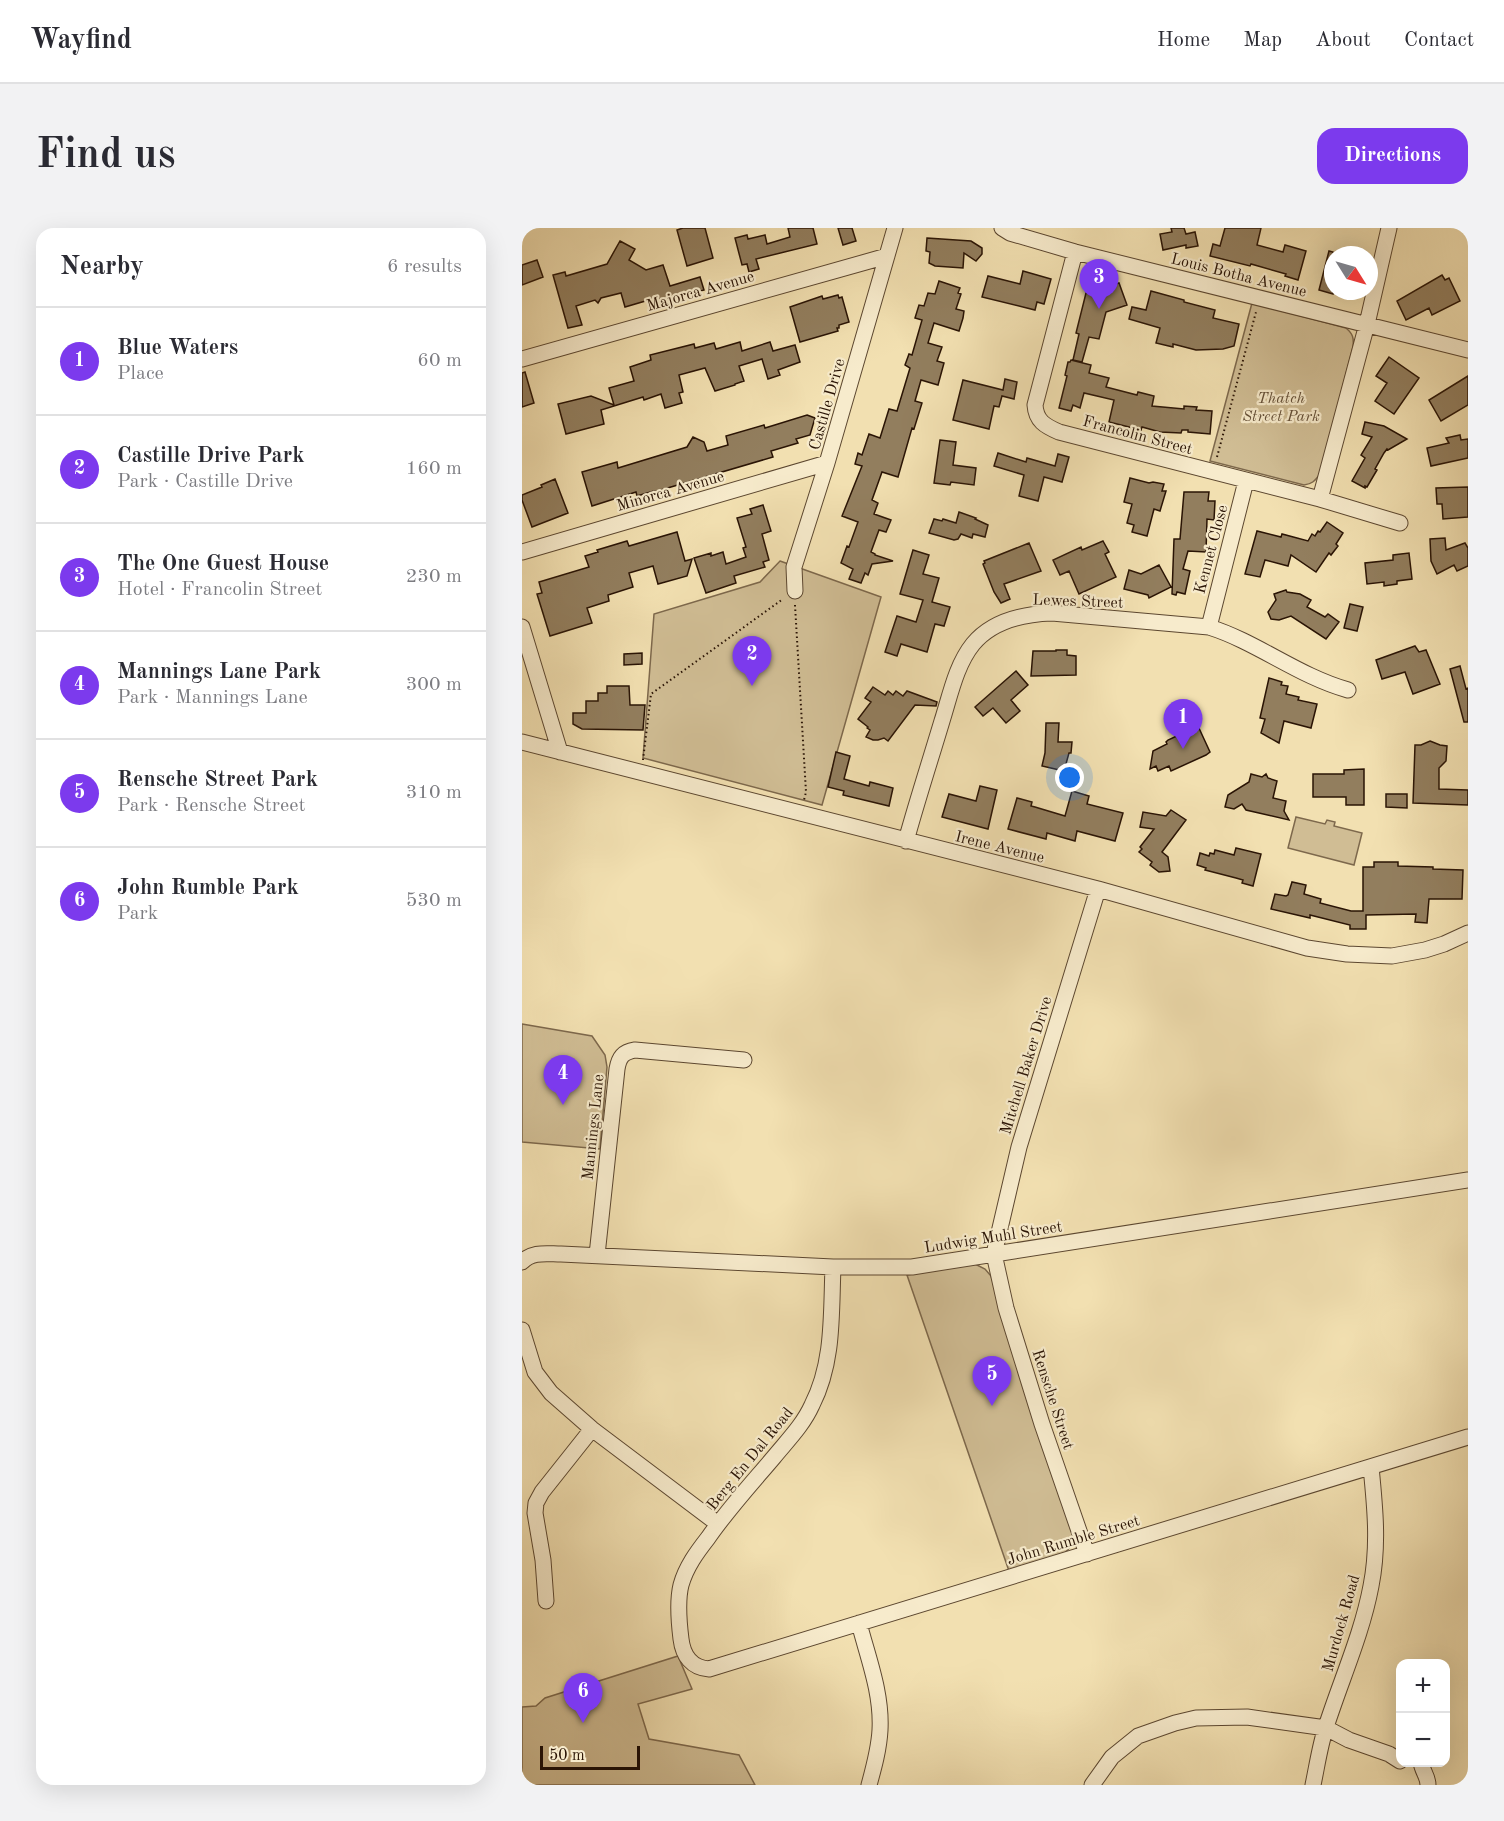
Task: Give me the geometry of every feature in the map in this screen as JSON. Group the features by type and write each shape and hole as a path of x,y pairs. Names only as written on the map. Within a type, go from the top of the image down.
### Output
{"street":[{"name":"Castille Drive","path":"795,591 794,567 827,464 895,228"},
{"path":"1320,499 1389,228"},
{"name":"Louis Botha Avenue","path":"1008,230 1075,252 1468,350"},
{"name":"Francolin Street","path":"1075,252 1035,405 1035,414 1047,427 1320,499 1400,523"},
{"name":"Majorca Avenue","path":"522,359 887,256"},
{"name":"Minorca Avenue","path":"522,552 827,464"},
{"name":"Kennet Close","path":"1209,627 1246,481"},
{"name":"Lewes Street","path":"906,841 964,659 982,635 1007,621 1031,614 1052,614 1209,627 1227,632 1320,680 1348,690"},
{"path":"522,627 560,752"},
{"name":"Irene Avenue","path":"522,742 1098,889 1307,948 1347,954 1392,956 1425,951 1468,933"},
{"name":"Mitchell Baker Drive","path":"994,1254 1019,1147 1098,889"},
{"name":"Mannings Lane","path":"597,1255 617,1069 621,1057 628,1051 635,1050 744,1060"},
{"name":"Ludwig Muhl Street","path":"522,1262 536,1254 833,1267 912,1267 1468,1180"},
{"name":"Rensche Street","path":"994,1254 1006,1308 1086,1554"},
{"name":"Berg En Dal Road","path":"690,1662 686,1658 681,1641 679,1598 684,1574 693,1557 718,1524 800,1426 812,1407 827,1365 833,1267"},
{"path":"522,1330 529,1355 541,1382 551,1393 592,1429 718,1524"},
{"path":"546,1601 536,1514 537,1503 542,1492 592,1429"},
{"name":"John Rumble Street","path":"690,1662 700,1668 709,1669 1468,1437"},
{"name":"Murdock Road","path":"1313,1785 1326,1728 1366,1608 1371,1586 1376,1519 1371,1467"},
{"path":"860,1623 878,1693 880,1711 879,1744 869,1785"},
{"path":"1092,1785 1103,1768 1123,1747 1138,1737 1196,1718 1247,1717 1326,1728 1349,1740 1396,1756"},
{"path":"1422,1767 1427,1775 1428,1785"}],"path":[{"path":"1213,472 1260,297"},
{"path":"641,773 651,694 795,591"},
{"path":"795,591 806,792 801,814"}],"green space":[{"name":"Thatch Street Park","path":"1252,303 1346,328 1353,336 1353,347 1320,474 1309,484 1304,485 1210,461"},
{"path":"780,561 881,597 822,805 643,758 654,614 760,582"},
{"path":"1296,817 1325,824 1327,820 1335,822 1334,826 1362,833 1354,865 1288,848"},
{"path":"522,1024 592,1036 605,1055 607,1067 600,1149 522,1142"},
{"path":"975,1264 985,1269 991,1276 1073,1536 1071,1546 1065,1553 1009,1571 907,1275"},
{"path":"678,1656 692,1689 638,1704 649,1739 739,1755 755,1785 522,1785 522,1707 536,1706 545,1698"}],"building":[{"path":"705,228 713,258 687,266 677,230"},
{"path":"788,228 813,228 817,244 756,259 759,269 749,272 747,264 742,265 735,238 747,235 748,239 765,235 767,244 790,237"},
{"path":"838,228 852,228 856,241 843,245"},
{"path":"1171,228 1184,228 1186,234 1195,232 1198,246 1186,248 1186,245 1163,250 1160,234 1172,232"},
{"path":"1225,228 1261,228 1257,245 1283,252 1285,245 1306,251 1298,280 1285,276 1286,274 1251,264 1250,266 1210,256 1213,244 1220,246"},
{"path":"927,238 971,241 982,248 982,254 976,261 964,253 963,268 935,266 929,263 930,252 926,251"},
{"path":"620,241 635,249 629,260 646,270 663,265 670,286 700,277 704,290 661,304 659,297 625,307 621,293 601,298 598,303 595,300 576,306 582,325 568,328 553,275 565,272 566,276 607,264"},
{"path":"537,260 543,277 522,285 522,265"},
{"path":"1324,270 1324,291 1319,290"},
{"path":"1023,271 1051,279 1044,304 1037,302 1035,310 982,297 988,276 1020,284"},
{"path":"1442,275 1445,280 1449,278 1460,301 1432,315 1429,308 1406,320 1397,301"},
{"path":"1094,279 1119,283 1127,305 1106,312 1099,339 1089,337 1082,362 1073,360 1079,334 1076,333 1089,281"},
{"path":"939,281 960,288 958,293 961,294 956,309 964,311 963,318 959,331 934,323 928,343 942,347 937,361 944,363 938,385 921,380 915,401 922,403 898,477 882,472 872,500 878,503 874,514 891,520 886,532 879,530 871,552 893,561 872,564 868,575 865,573 861,583 849,579 853,569 841,563 858,522 842,516 862,466 855,464 858,453 862,455 869,434 880,438 889,409 897,411 910,368 905,365 909,354 912,355 922,320 915,318 919,305 924,306 928,293 935,294"},
{"path":"1151,291 1215,310 1213,318 1239,324 1234,346 1223,349 1196,350 1173,344 1173,347 1156,343 1160,328 1129,319 1132,307 1146,310"},
{"path":"838,295 839,298 842,297 849,322 839,325 838,331 800,342 790,307 822,296 823,299"},
{"path":"740,342 742,351 770,342 773,351 795,345 800,362 778,370 780,375 768,379 762,359 739,366 744,381 715,391 705,368 679,375 683,392 679,393 682,403 665,408 661,394 644,400 643,397 601,410 604,424 566,434 558,404 591,396 614,405 609,388 634,381 630,367 651,360 650,355 694,344 695,348 714,343 716,349"},
{"path":"1389,357 1419,378 1394,414 1375,401 1387,383 1376,376"},
{"path":"1071,360 1091,365 1089,373 1109,378 1106,387 1137,395 1138,392 1154,396 1152,406 1184,409 1184,406 1197,407 1196,410 1212,411 1210,434 1188,432 1188,430 1182,430 1181,433 1160,432 1142,427 1141,430 1109,422 1114,400 1084,393 1080,408 1073,405 1071,411 1059,408 1068,362"},
{"path":"525,372 534,403 522,407 522,373"},
{"path":"1468,376 1468,405 1441,421 1429,400"},
{"path":"1005,379 1017,382 1014,399 1002,396 999,407 994,406 989,429 953,420 963,380 1003,390"},
{"path":"807,415 815,418 810,435 796,439 798,443 771,451 773,457 654,492 637,496 636,492 592,506 582,472 617,462 618,468 687,447 693,437 704,442 707,451 728,445 726,436 764,425 765,428"},
{"path":"1365,422 1384,426 1407,439 1387,449 1365,488 1352,481 1365,458 1361,455 1372,437 1362,434"},
{"path":"1460,435 1461,440 1468,439 1468,458 1431,466 1427,448 1449,443 1446,438"},
{"path":"940,440 956,442 953,465 976,468 974,485 951,482 950,485 934,483"},
{"path":"998,453 1026,462 1027,458 1055,466 1058,454 1069,457 1062,482 1044,477 1038,501 1019,496 1024,475 994,466"},
{"path":"1130,478 1164,484 1162,491 1166,491 1160,511 1154,509 1147,536 1132,532 1134,525 1127,523 1132,504 1124,502"},
{"path":"555,479 568,513 532,527 522,495"},
{"path":"1468,487 1468,517 1443,519 1442,504 1437,504 1436,488"},
{"path":"1184,492 1209,492 1208,501 1215,501 1214,520 1207,519 1206,552 1188,551 1183,569 1190,571 1185,594 1177,592 1176,595 1172,594 1174,539 1180,539"},
{"path":"763,505 771,531 762,534 769,560 763,562 765,567 734,576 736,583 706,593 694,558 723,552 726,564 746,557 743,548 746,547 737,518 752,514 750,509"},
{"path":"959,512 988,525 985,537 973,534 972,538 961,534 958,539 954,540 929,533 934,519 956,523"},
{"path":"1327,522 1343,533 1336,544 1338,546 1331,555 1329,553 1316,572 1291,555 1288,566 1265,560 1260,577 1245,574 1257,531 1281,537 1282,534 1308,541 1312,534 1315,536 1318,531 1320,532"},
{"path":"677,532 685,561 692,559 687,576 658,584 653,566 629,573 633,587 608,595 609,601 587,608 592,623 550,636 537,594 542,593 539,582 589,567 585,556 598,552 597,550 627,541 629,546"},
{"path":"1445,538 1446,550 1465,543 1468,548 1468,566 1457,571 1454,565 1437,574 1431,561 1430,539"},
{"path":"1103,541 1109,552 1105,554 1116,577 1079,594 1069,571 1060,575 1053,560 1081,547 1082,550"},
{"path":"1029,543 1041,571 1004,584 1010,599 1001,603 994,592 983,564 984,561"},
{"path":"913,550 929,555 923,574 939,578 932,602 950,607 944,626 935,624 927,652 901,644 897,656 885,652 897,616 916,622 923,600 900,594"},
{"path":"1409,553 1412,579 1384,586 1384,582 1367,584 1365,563 1393,560 1393,555"},
{"path":"1159,565 1171,587 1149,598 1148,595 1124,589 1129,570 1141,574"},
{"path":"1286,590 1311,600 1307,607 1325,617 1328,614 1339,622 1326,639 1291,616 1279,620 1271,619 1268,612 1276,600 1274,594"},
{"path":"1350,604 1363,607 1357,631 1344,628"},
{"path":"1415,646 1419,652 1426,650 1440,684 1413,694 1405,672 1382,679 1376,660"},
{"path":"1067,650 1067,655 1076,656 1076,675 1031,676 1033,651"},
{"path":"642,653 642,664 624,665 624,654"},
{"path":"1460,666 1466,689 1468,688 1468,722 1464,722 1450,669"},
{"path":"1016,671 1028,685 1011,700 1020,711 1006,723 993,708 983,716 975,707"},
{"path":"1269,678 1288,686 1286,694 1299,697 1298,700 1317,704 1311,728 1284,721 1279,743 1261,733 1265,719 1260,718"},
{"path":"607,686 629,686 630,705 645,705 643,730 582,729 573,724 573,713 586,713 586,701 598,701 598,693 607,693"},
{"path":"873,687 885,695 888,691 893,695 896,691 903,696 907,691 937,702 936,706 915,705 888,741 884,738 873,740 866,737 870,730 858,719 871,702 865,698"},
{"path":"1046,723 1059,723 1058,742 1072,742 1071,753 1069,753 1064,771 1042,766"},
{"path":"1198,726 1210,752 1171,771 1169,766 1158,771 1156,766 1150,769 1153,751 1167,744 1168,740"},
{"path":"1430,741 1447,746 1446,761 1439,768 1439,789 1468,790 1468,805 1413,803 1415,745"},
{"path":"836,752 850,756 844,779 869,786 870,782 893,788 889,806 843,795 844,791 828,787"},
{"path":"1364,769 1364,805 1346,805 1346,797 1313,797 1313,774 1344,774 1344,770"},
{"path":"1251,774 1262,777 1266,774 1268,778 1277,781 1273,798 1286,801 1284,811 1289,820 1246,810 1242,804 1234,809 1225,807 1228,795 1249,782"},
{"path":"980,786 997,790 988,829 942,817 949,794 976,801"},
{"path":"1072,791 1089,796 1087,804 1123,813 1115,841 1077,831 1075,841 1047,833 1046,839 1008,829 1017,798 1032,802 1031,806 1065,816"},
{"path":"1386,794 1407,794 1407,808 1386,807"},
{"path":"1171,810 1186,820 1162,852 1168,857 1170,871 1159,872 1150,865 1152,862 1139,852 1142,849 1140,847 1154,829 1140,827 1143,812 1166,816"},
{"path":"1236,848 1261,854 1253,886 1242,883 1243,880 1205,870 1206,868 1197,865 1200,853 1209,856 1210,853 1214,854 1215,850 1234,855"},
{"path":"1374,862 1398,862 1398,866 1463,870 1462,899 1429,899 1427,923 1415,922 1416,914 1366,915 1366,929 1350,929 1350,925 1310,915 1310,918 1271,909 1275,894 1288,895 1292,882 1306,885 1304,894 1321,899 1320,903 1351,911 1363,911 1363,867 1374,867"}],"place":[{"name":"The One Guest House","path":"1099,309"},
{"name":"Castille Drive Park","path":"752,686"},
{"name":"Blue Waters","path":"1183,749"},
{"name":"Mannings Lane Park","path":"563,1105"},
{"name":"Rensche Street Park","path":"992,1406"},
{"name":"John Rumble Park","path":"583,1723"}]}
